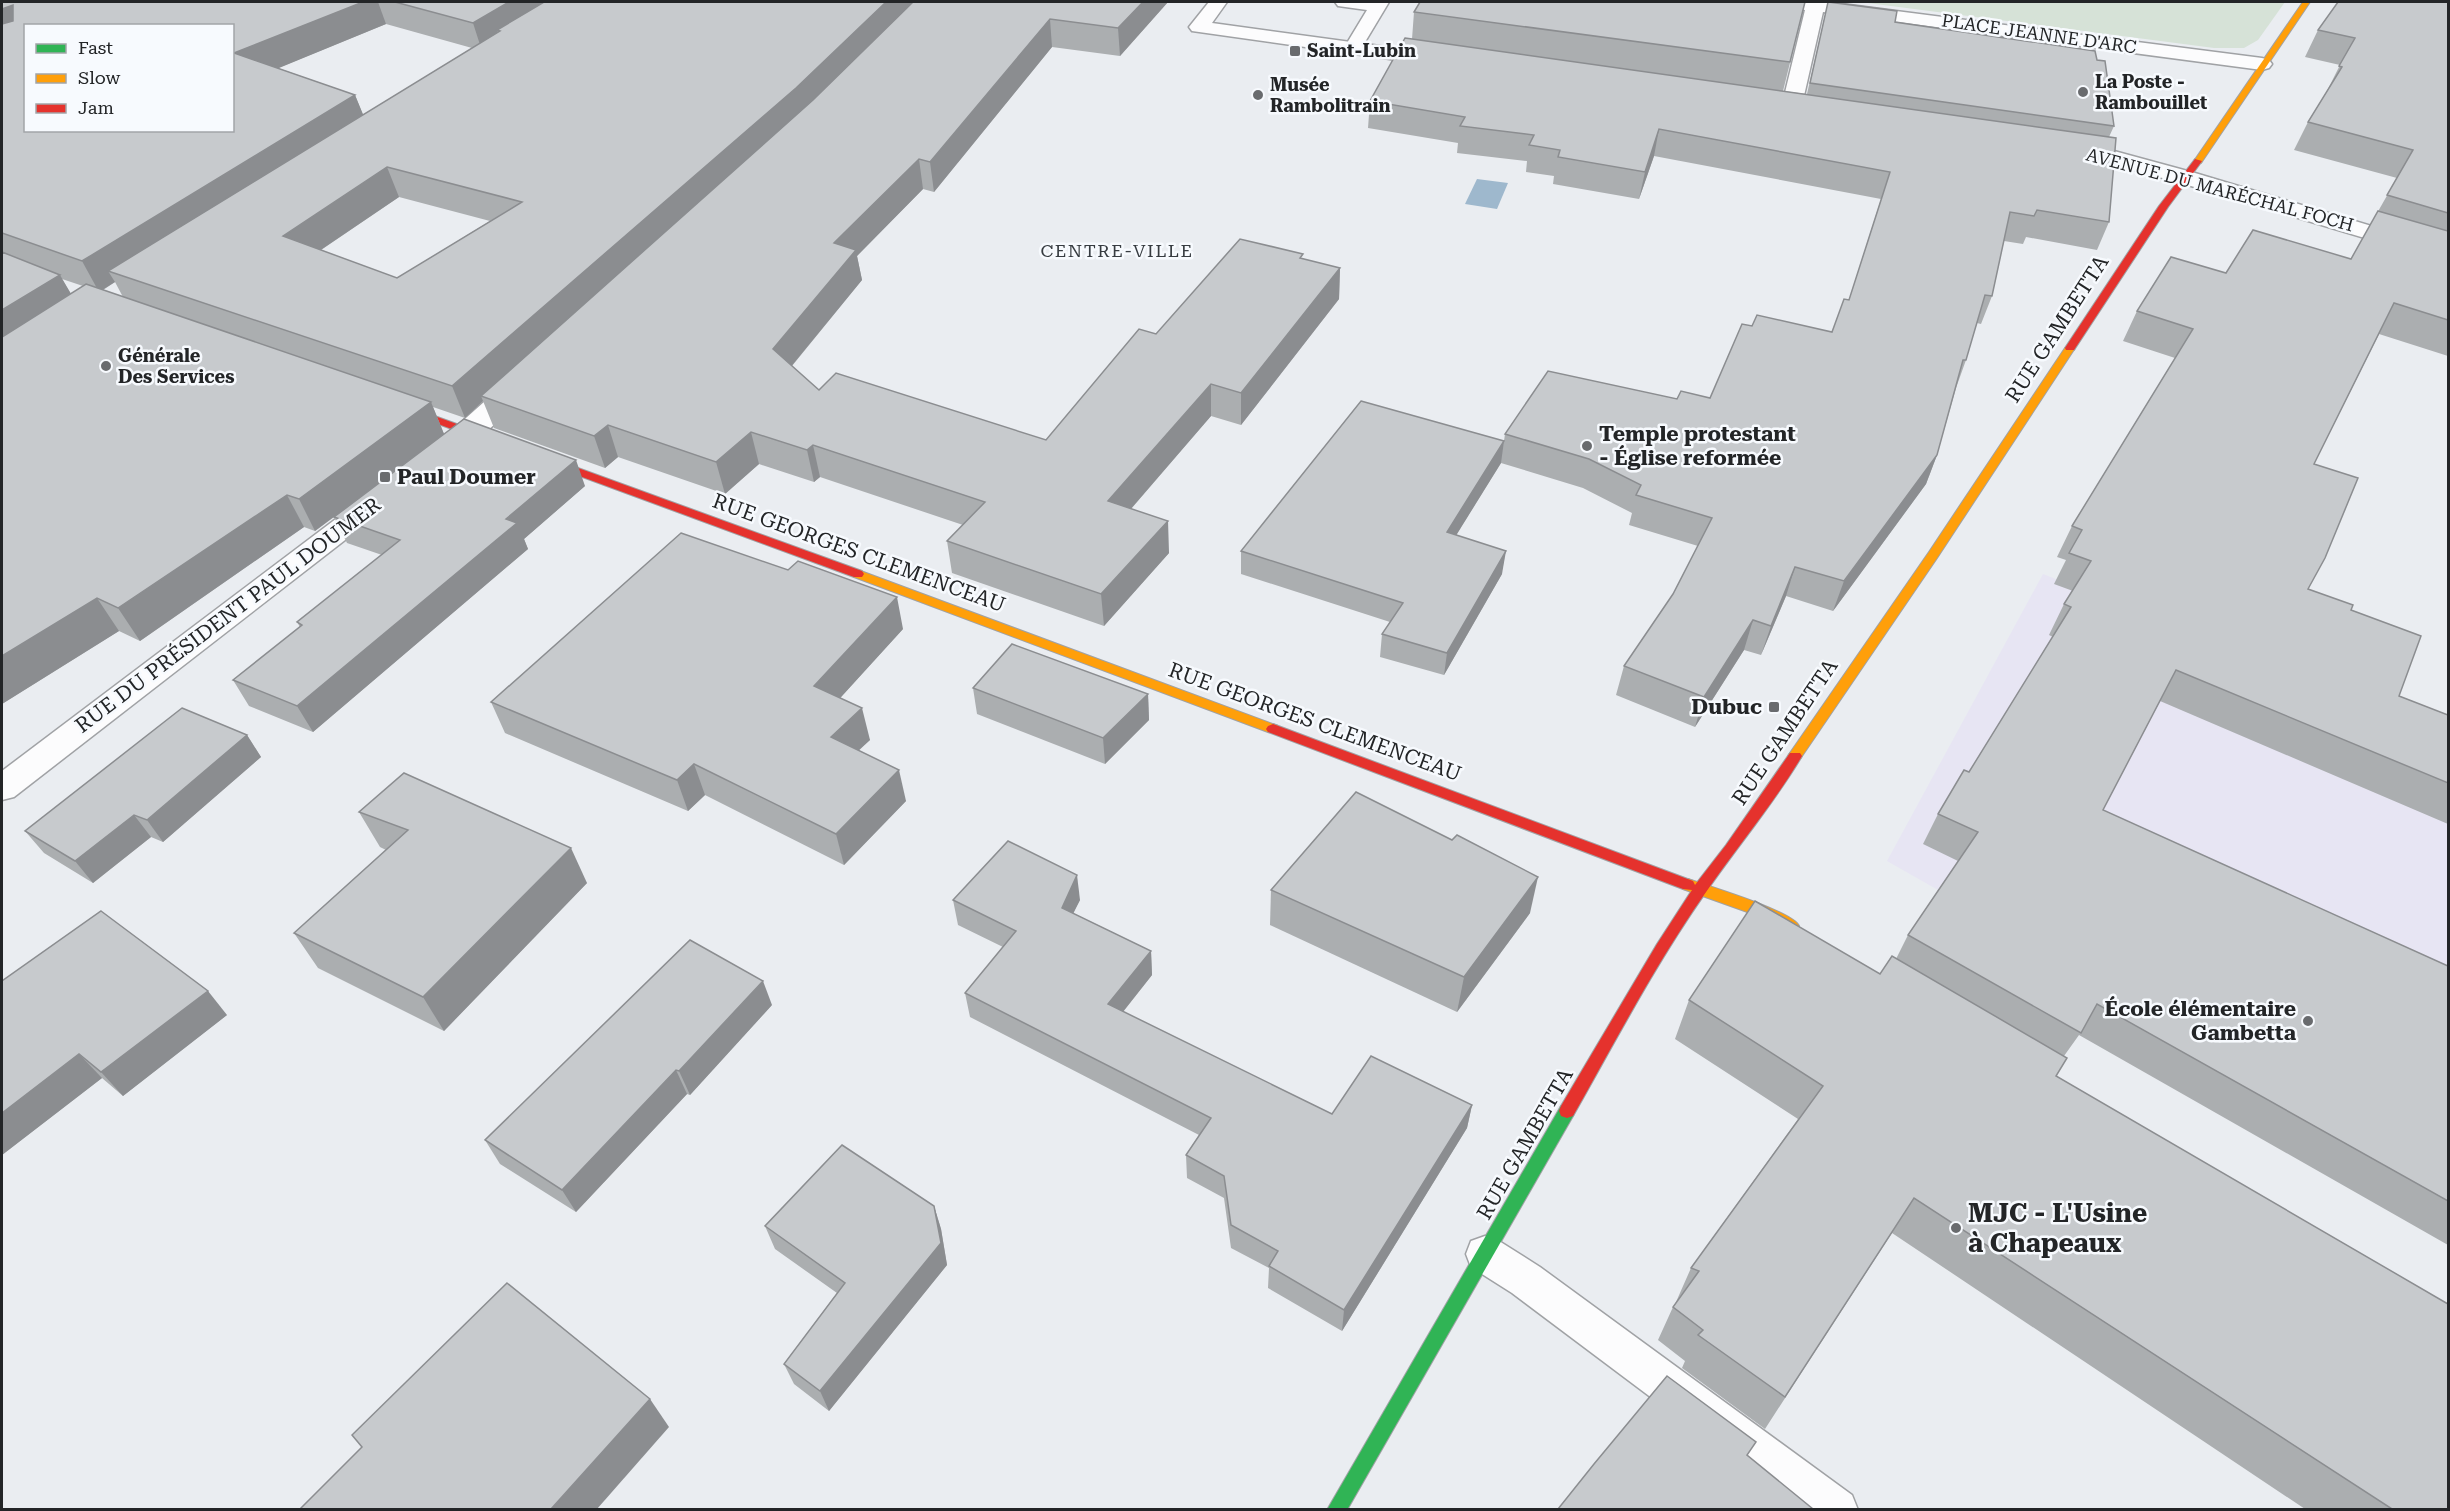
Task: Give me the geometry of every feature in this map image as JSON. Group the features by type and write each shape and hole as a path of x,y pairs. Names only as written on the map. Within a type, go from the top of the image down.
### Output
{"main road":[{"name":"RUE GAMBETTA","path":"1336,1509 1662,948 1699,890 1731,849 1920,574 2164,206 2187,178 2306,2"},
{"name":"RUE GEORGES CLEMENCEAU","path":"377,399 470,431 1636,863 1699,890 1772,915 1803,933"}],"street":[{"path":"1218,2 1199,27 1454,62"},
{"name":"PLACE JEANNE D'ARC","path":"1786,2 1816,3 2262,64"},
{"path":"1791,109 1816,3"},
{"path":"1768,105 1814,112"},
{"name":"AVENUE DU MARÉCHAL FOCH","path":"2045,146 2103,155 2448,256"},
{"path":"424,465 470,431 543,364"},
{"name":"RUE DU PRÉSIDENT PAUL DOUMER","path":"2,788 397,486"}],"lane":[{"path":"1344,2 1379,4 1353,48"},
{"path":"1485,1254 1526,1280 1837,1509"}],"shaded area":[{"path":"1860,2 2285,2 2258,40 2244,48 2214,48"},
{"name":"École élémentaire Gambetta","path":"2043,574 2448,733 2448,1180 1887,861"}],"water":[{"path":"1477,179 1508,183 1497,209 1465,204"}],"building":[{"path":"2,2 363,2 234,53 355,95 82,261 2,233 2,24 13,21 13,5 2,9"},
{"path":"395,2 509,2 473,23"},
{"path":"544,2 886,2 796,88 452,386 108,271 500,31 497,30","holes":["387,167 522,202 397,278 283,236"]},
{"path":"913,2 1143,2 1118,28 1050,19 930,162 919,159 834,243 856,250 773,349 819,390 836,373 1046,440 1139,329 1156,334 1240,239 1303,254 1300,258 1340,268 1241,393 1211,384 1108,501 1168,521 1101,594 947,541 985,502 813,445 807,450 751,432 716,462 608,425 594,436 481,396 813,100"},
{"path":"1420,2 1805,2 1790,62 1414,12"},
{"path":"1828,2 1897,11 1895,22 2095,51 2097,60 2105,61 2114,126 1810,83"},
{"path":"2338,2 2448,2 2448,213 2387,195 2413,150 2308,122 2342,67 2339,66 2355,38 2318,30"},
{"path":"1405,38 2116,138 2109,222 2037,210 2034,216 2010,212 1992,296 1985,295 1966,360 1963,360 1937,455 1844,581 1795,567 1771,626 1753,620 1704,697 1624,666 1673,594 1712,518 1636,495 1641,485 1589,459 1505,434 1548,371 1677,399 1681,391 1710,398 1742,324 1752,326 1757,315 1832,332 1844,299 1849,300 1890,172 1659,129 1645,172 1558,157 1560,150 1529,145 1534,135 1460,126 1465,117 1370,101"},
{"path":"2378,211 2448,231 2448,320 2394,303 2314,464 2358,478 2325,558 2308,589 2353,605 2351,610 2421,636 2399,696 2448,715 2448,783 2176,670 2103,810 2448,966 2448,1201 2097,1004 2081,1033 1908,935 1978,832 1938,814 1964,770 1969,772 2071,607 2064,604 2091,561 2069,553 2082,530 2072,526 2193,329 2137,311 2171,257 2226,273 2253,230 2351,259"},
{"path":"2,252 60,275 2,310"},
{"path":"86,284 431,402 299,499 287,495 118,608 97,598 2,656 2,337"},
{"path":"1361,401 1504,441 1447,532 1506,551 1447,653 1382,634 1403,603 1241,551"},
{"path":"464,419 576,460 506,519 517,523 297,706 233,680 302,625 297,622 400,540 334,517"},
{"path":"681,533 788,570 798,561 897,597 814,686 862,708 831,737 899,770 836,834 694,764 677,780 491,702"},
{"path":"1012,644 1148,694 1103,738 973,688"},
{"path":"182,708 247,735 147,820 134,815 75,861 25,831"},
{"path":"404,773 571,848 423,997 294,933 408,830 359,812"},
{"path":"1356,792 1452,840 1457,835 1538,877 1464,977 1271,890"},
{"path":"1008,841 1077,875 1062,908 1151,951 1108,1004 1332,1114 1371,1056 1472,1105 1344,1310 1269,1266 1278,1251 1231,1225 1224,1176 1186,1155 1211,1118 965,993 1016,931 953,900"},
{"path":"1755,901 1880,974 1892,956 2067,1058 2056,1076 2448,1304 2448,1509 2392,1509 1914,1198 1785,1397 1698,1335 1703,1330 1673,1307 1699,1271 1691,1268 1823,1086 1689,1000"},
{"path":"101,911 208,991 101,1072 79,1054 2,1113 2,981"},
{"path":"690,940 763,981 679,1071 676,1070 562,1190 485,1140"},
{"path":"842,1145 934,1206 941,1243 820,1391 784,1364 845,1283 765,1226"},
{"path":"507,1283 650,1399 551,1509 300,1509 362,1447 352,1435"},
{"path":"1667,1376 1756,1442 1747,1455 1813,1509 1558,1509"}],"traffic: fast":[{"path":"1336,1510 1567,1111"}],"traffic: slow":[{"path":"2198,161 2306,2"},
{"path":"1795,756 1933,555 2070,348"},
{"path":"858,574 1273,729"},
{"path":"1688,885 1772,915 1792,926"}],"traffic: jam":[{"path":"2070,348 2164,206 2198,161"},
{"path":"396,405 858,574"},
{"path":"1273,729 1688,885"},
{"path":"1567,1111 1662,948 1699,890 1731,849 1795,756"}],"place":[{"name":"Saint-Lubin","path":"1295,51"},
{"name":"La Poste - Rambouillet","path":"2083,92"},
{"name":"Musée Rambolitrain","path":"1258,95"},
{"name":"Générale Des Services","path":"106,366"},
{"name":"Temple protestant - Église reformée","path":"1587,446"},
{"name":"Paul Doumer","path":"385,477"},
{"name":"Dubuc","path":"1774,707"},
{"name":"École élémentaire Gambetta","path":"2308,1021"},
{"name":"MJC - L'Usine à Chapeaux","path":"1956,1228"}],"district":[{"name":"CENTRE-VILLE","path":"1117,251"}]}
